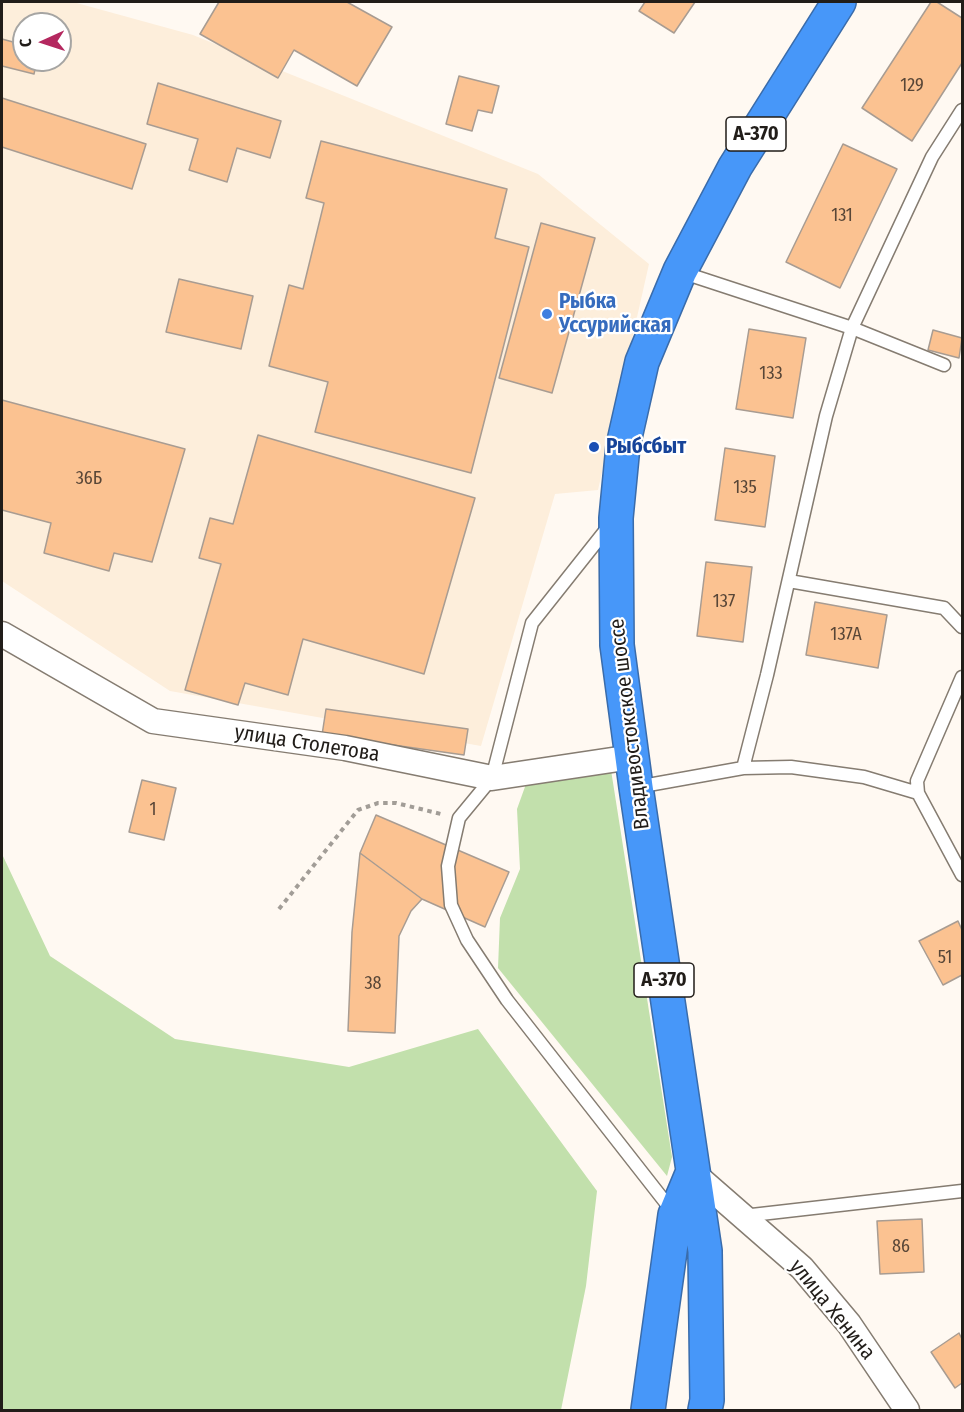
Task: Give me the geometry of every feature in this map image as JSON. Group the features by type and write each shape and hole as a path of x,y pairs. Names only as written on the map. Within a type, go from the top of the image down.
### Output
{"highway":[{"name":"Владивостокское шоссе","path":"705,1410 707,1400 705,1251 617,645 616,518 623,446 642,362 680,271 735,167 839,2"},
{"name":"Владивостокское шоссе","path":"648,1410 675,1215 692,1172"}],"street":[{"name":"улица Столетова","path":"2,634 153,721 345,748 492,778 634,772"},
{"name":"улица Хенина","path":"692,1172 802,1268 849,1324 907,1410"}],"lane":[{"path":"743,768 789,581 826,416 852,328 932,157 963,110"},
{"path":"680,271 852,328 944,365"},
{"path":"616,518 532,623 492,778 459,818 448,866 451,905 467,940 507,1000 675,1215"},
{"path":"789,581 944,608 963,627"},
{"path":"963,677 917,781 918,793 963,875"},
{"path":"634,772 791,767 864,777 918,793"},
{"path":"743,1215 963,1191"}],"path":[{"path":"279,909 358,810 378,803 396,803 459,818"}],"shaded area":[{"path":"2,2 73,2 193,35 538,174 649,264 598,490 555,494 481,746 170,691 2,581"}],"green space":[{"path":"611,770 672,1157 667,1176 498,968 500,918 520,869 517,809 526,784"},
{"path":"2,854 50,956 175,1039 349,1067 478,1029 597,1191 586,1286 561,1410 2,1410"}],"building":[{"path":"219,2 347,2 392,27 357,86 294,50 278,78 200,34"},
{"path":"645,2 695,2 674,33 639,11"},
{"path":"931,2 937,2 962,18 962,63 912,141 862,108"},
{"path":"2,39 12,42 12,68 2,66"},
{"path":"459,76 499,86 492,113 478,110 472,131 446,124"},
{"path":"158,83 281,121 270,158 237,148 227,182 189,170 198,139 147,124"},
{"path":"2,98 146,144 132,189 2,147"},
{"path":"321,141 507,189 495,238 529,247 471,473 315,432 328,382 269,366 289,285 303,289 324,203 306,198"},
{"path":"843,144 897,169 840,288 786,262"},
{"path":"541,223 595,238 552,393 499,378"},
{"path":"179,279 253,296 241,349 166,332"},
{"path":"749,329 806,338 793,418 736,409"},
{"path":"933,330 962,338 959,358 928,350"},
{"path":"2,400 185,449 152,562 114,553 109,571 44,553 51,523 2,510"},
{"path":"258,435 475,498 424,674 303,639 288,695 245,683 238,705 185,690 221,564 199,558 210,518 233,524"},
{"path":"725,448 775,456 765,527 715,520"},
{"path":"706,562 752,567 743,642 697,636"},
{"path":"815,602 887,615 878,668 806,655"},
{"path":"326,709 468,729 464,755 322,735"},
{"path":"142,780 176,788 164,840 129,832"},
{"path":"376,815 509,872 485,927 422,899 360,853"},
{"path":"360,853 422,899 411,911 399,936 395,1033 348,1031 352,932"},
{"path":"958,921 962,930 962,975 943,985 919,941"},
{"path":"922,1219 924,1272 880,1274 877,1221"},
{"path":"959,1333 962,1339 962,1383 955,1388 931,1352"}],"place":[{"name":"Рыбка Уссурийская","path":"547,314"},
{"name":"Рыбсбыт","path":"594,447"}]}
